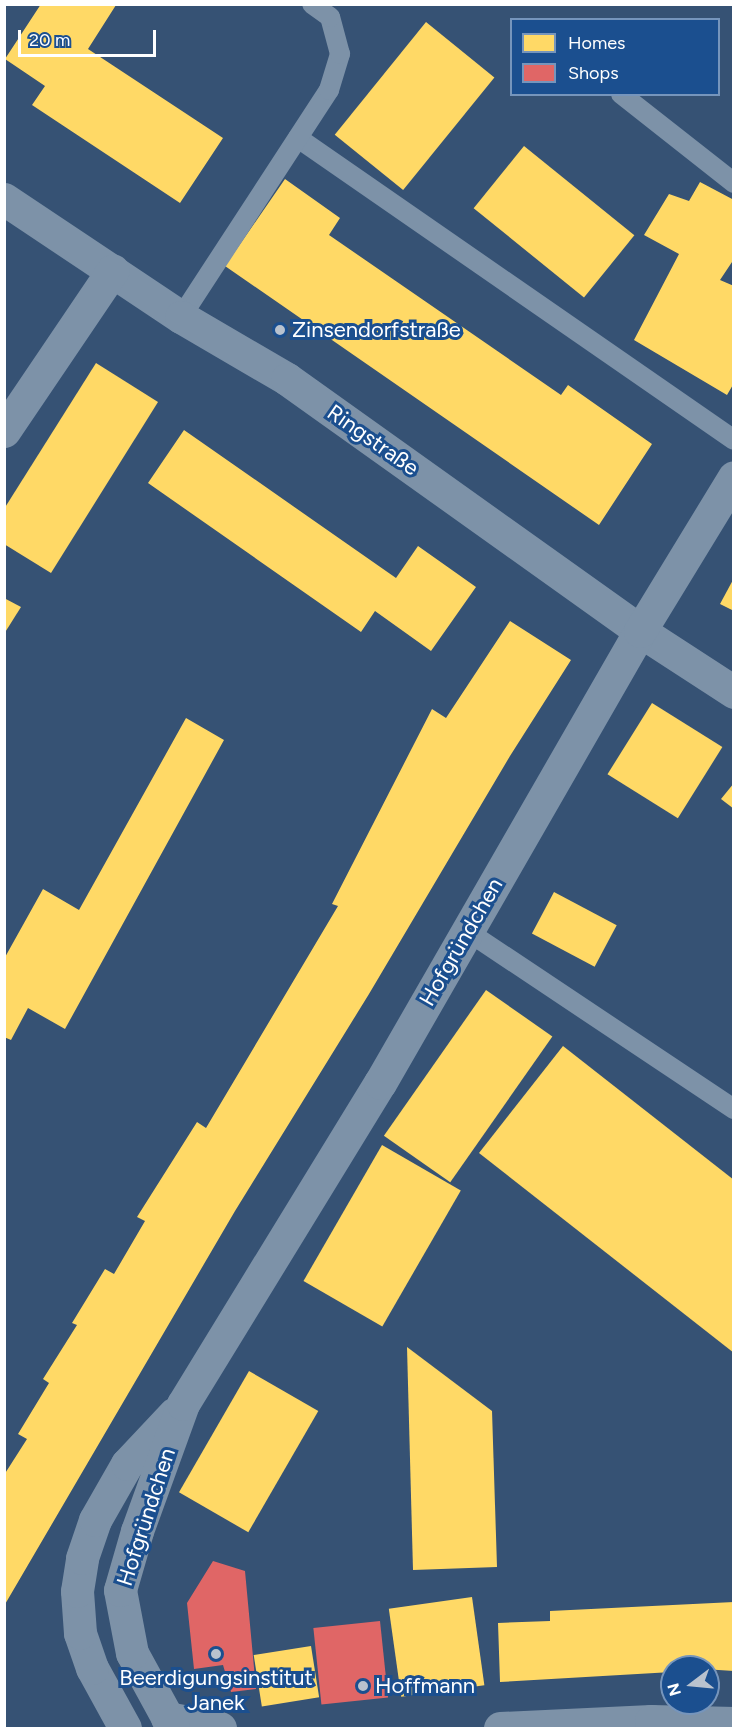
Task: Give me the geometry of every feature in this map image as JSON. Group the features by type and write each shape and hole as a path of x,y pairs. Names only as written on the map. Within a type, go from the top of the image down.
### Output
{"street":[{"name":"Ringstraße","path":"4,199 181,316 287,379 640,631 734,692"},
{"path":"4,431 113,270"},
{"name":"Hofgründchen","path":"124,1728 92,1668 80,1633 77,1591 82,1558 95,1520 127,1464 183,1404 380,1083 640,631 734,477"},
{"name":"Hofgründchen","path":"170,1723 132,1653 120,1590 137,1531 183,1404"},
{"path":"500,1728 651,1720 734,1723"},
{"path":"170,1723 220,1728"}],"lane":[{"path":"181,316 329,90 340,54 330,17 312,4"},
{"path":"624,96 734,183"},
{"path":"298,138 734,440"},
{"path":"467,931 734,1109"}],"building: Homes":[{"path":"41,4 116,5 88,49 223,138 180,203 32,105 45,86 5,59"},
{"path":"426,22 494,77 403,190 335,135"},
{"path":"524,146 634,235 584,298 474,208"},
{"path":"285,179 340,218 329,235 561,395 568,385 652,444 599,525 225,266"},
{"path":"700,182 734,200 734,259 720,280 734,286 734,383 727,395 634,340 679,254 644,235 669,194 689,201"},
{"path":"96,363 158,402 51,573 4,544 4,509"},
{"path":"184,430 396,578 418,546 476,587 431,651 375,611 361,632 148,483"},
{"path":"734,578 734,611 720,604"},
{"path":"4,598 21,607 4,634"},
{"path":"510,621 571,660 510,756 369,994 235,1211 4,1606 4,1475 27,1439 18,1434 49,1383 43,1379 77,1325 72,1323 105,1269 114,1274 145,1221 137,1217 197,1122 206,1128 338,906 332,904 432,709 446,718"},
{"path":"652,703 722,747 678,818 607,774"},
{"path":"186,718 224,740 65,1029 28,1008 11,1040 4,1037 4,959 43,889 79,910"},
{"path":"734,783 734,809 721,799"},
{"path":"554,892 617,925 595,967 532,933"},
{"path":"486,990 552,1036 450,1182 384,1136"},
{"path":"563,1046 734,1180 734,1353 479,1153"},
{"path":"382,1145 461,1190 382,1326 304,1281"},
{"path":"407,1347 492,1411 497,1567 413,1570"},
{"path":"249,1371 318,1411 248,1532 179,1492"},
{"path":"472,1597 484,1685 401,1697 389,1609"},
{"path":"734,1602 734,1671 720,1670 720,1655 660,1655 660,1673 500,1682 498,1623 550,1621 550,1611"},
{"path":"311,1646 319,1697 262,1706 254,1655"}],"building: Shops":[{"path":"213,1561 245,1571 256,1689 231,1692 223,1665 194,1669 187,1603"},
{"path":"380,1621 388,1698 321,1705 313,1628"}],"place":[{"name":"Zinsendorfstraße","path":"280,330"},
{"name":"Beerdigungsinstitut Janek","path":"216,1654"},
{"name":"Hoffmann","path":"363,1686"}]}
